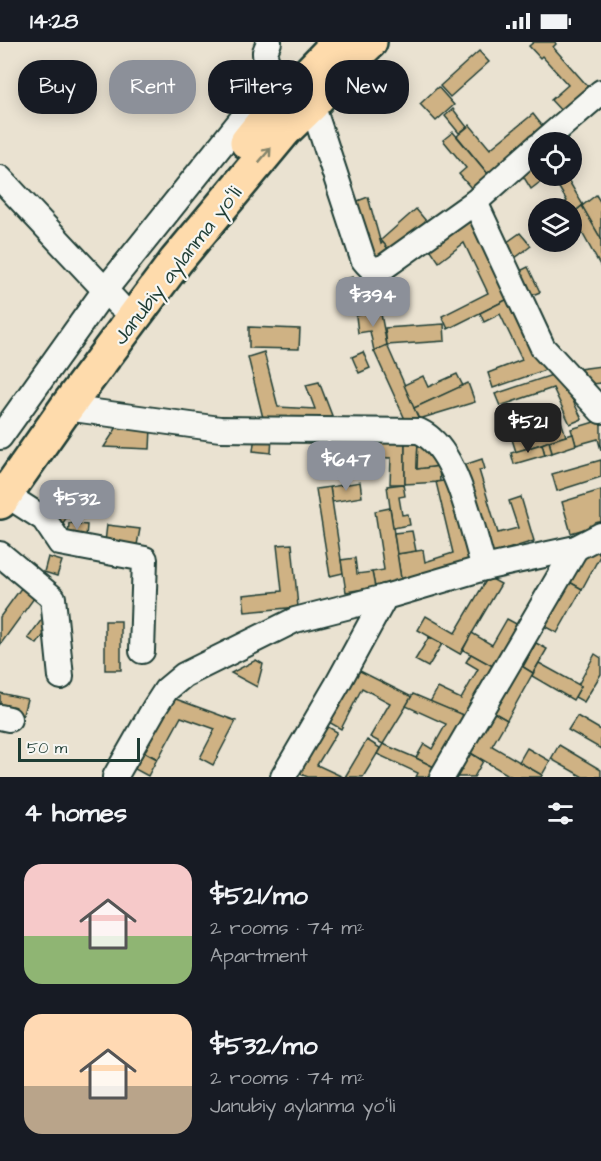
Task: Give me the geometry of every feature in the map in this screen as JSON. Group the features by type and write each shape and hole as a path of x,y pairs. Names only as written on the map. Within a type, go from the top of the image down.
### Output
{"highway":[{"name":"Janubiy aylanma yoʻli","path":"2,489 112,297 272,111 339,42"},
{"name":"Janubiy aylanma yoʻli","path":"313,103 370,42"},
{"name":"Janubiy aylanma yoʻli","path":"2,489 176,261 285,130 302,114"}],"street":[{"path":"0,437 112,297 270,84 273,72 266,61 265,53 269,42"},
{"path":"555,132 601,92"},
{"path":"313,107 363,259 370,268 377,270 475,202 528,155"},
{"path":"0,178 112,297"},
{"path":"475,202 543,348 601,411"},
{"path":"66,408 220,429 419,431 432,439 444,454 457,478 484,568"},
{"path":"2,489 44,519 60,543 145,559 142,651"},
{"path":"115,777 154,707 166,690 184,675 295,620 484,568 576,548 601,535"},
{"path":"442,777 576,548"},
{"path":"0,554 53,598 61,677"},
{"path":"283,777 385,597"}],"building":[{"path":"534,42 555,42 553,47 591,90 564,114 551,100 568,85 542,56 540,58 529,46"},
{"path":"479,51 489,62 450,97 440,86"},
{"path":"438,87 454,105 436,121 420,104"},
{"path":"453,109 467,127 459,133 445,116"},
{"path":"533,114 544,128 539,132 528,132 528,141 488,174 457,136 470,125 490,149"},
{"path":"453,132 488,174 471,188 459,174 466,168 443,140"},
{"path":"528,172 528,184 523,176"},
{"path":"558,186 572,186 579,198 565,198"},
{"path":"596,195 601,203 601,239 582,206"},
{"path":"368,197 381,244 383,242 390,251 372,260 355,202"},
{"path":"582,206 601,239 601,267 582,233"},
{"path":"416,209 426,221 391,252 381,240"},
{"path":"470,218 510,298 448,329 442,316 488,293 464,243 439,262 429,247"},
{"path":"520,233 528,242 528,248 511,261 503,245"},
{"path":"528,267 540,292 525,298 514,274"},
{"path":"353,277 356,289 340,293 337,281"},
{"path":"379,292 380,309 356,316 356,299"},
{"path":"510,298 545,370 493,388 488,373 522,360 500,314 484,322 480,313"},
{"path":"380,309 387,345 374,351 370,331 358,333 356,316"},
{"path":"444,324 445,341 387,345 385,328"},
{"path":"249,327 300,329 299,349 249,348"},
{"path":"387,345 421,422 409,428 374,351"},
{"path":"264,352 278,407 315,409 306,385 319,382 336,426 264,422 248,357"},
{"path":"363,352 370,368 359,373 352,357"},
{"path":"601,366 601,383 581,385 579,369"},
{"path":"457,374 463,386 414,408 404,385 423,376 428,387"},
{"path":"555,374 563,381 582,419 570,424 553,388 500,406 495,394"},
{"path":"468,383 475,402 419,419 414,408"},
{"path":"601,420 601,450 598,439 576,445 571,429"},
{"path":"561,421 566,436 516,452 511,436"},
{"path":"117,427 151,428 150,449 104,447"},
{"path":"573,434 576,445 552,453 549,441"},
{"path":"255,435 272,437 271,453 253,451"},
{"path":"319,435 405,438 405,484 390,484 391,458 318,455"},
{"path":"405,438 418,439 417,469 439,466 440,482 405,484"},
{"path":"418,439 439,466 417,469"},
{"path":"549,441 552,453 545,455 542,444"},
{"path":"542,444 545,455 514,464 511,453"},
{"path":"482,459 485,469 479,470 498,533 518,528 509,501 521,497 534,541 491,554 464,465"},
{"path":"601,460 601,477 557,491 552,474"},
{"path":"450,480 474,565 402,585 397,554 423,550 425,562 453,553 436,482"},
{"path":"360,482 362,497 332,502 330,487"},
{"path":"403,484 405,496 399,497 402,515 408,514 410,525 393,528 387,486"},
{"path":"330,487 343,573 330,576 316,489"},
{"path":"601,490 601,524 571,533 562,502"},
{"path":"72,492 80,497 63,523 55,517"},
{"path":"390,508 402,585 375,589 372,572 384,570 375,511"},
{"path":"69,523 87,525 86,538 68,537"},
{"path":"107,525 140,529 137,545 105,542"},
{"path":"412,531 416,551 397,554 394,533"},
{"path":"292,544 298,607 245,612 243,595 282,591 277,545"},
{"path":"593,550 601,554 582,589 566,580 581,554"},
{"path":"48,557 62,561 57,576 44,572"},
{"path":"355,558 357,574 372,572 375,587 346,592 341,560"},
{"path":"488,577 501,584 460,654 418,630 426,616 455,633"},
{"path":"566,580 582,589 557,633 542,625"},
{"path":"24,584 37,594 0,645 0,617"},
{"path":"42,619 51,625 37,644 28,638"},
{"path":"507,619 522,627 498,669 463,650 472,633 492,645"},
{"path":"105,621 121,621 121,670 105,670"},
{"path":"429,637 442,644 428,667 415,660"},
{"path":"536,643 547,649 533,673 523,667"},
{"path":"471,654 498,669 470,718 430,702 438,688 461,699 478,669 466,662"},
{"path":"595,654 601,658 601,674 584,702 575,697 581,686 578,685"},
{"path":"256,660 263,664 257,687 231,673"},
{"path":"539,663 581,686 573,700 532,676"},
{"path":"520,665 533,673 507,720 493,712"},
{"path":"354,668 412,697 383,744 370,737 390,703 362,688 341,729 327,721"},
{"path":"0,693 27,699 22,718 0,713"},
{"path":"413,694 470,718 440,770 416,758 424,744 432,749 446,724 406,706"},
{"path":"173,698 236,721 213,765 200,758 215,729 181,717 158,759 144,752"},
{"path":"493,712 507,720 492,746 542,775 541,777 512,777 469,752"},
{"path":"577,716 601,730 601,749 568,730"},
{"path":"323,724 337,732 317,765 343,777 308,777 295,772"},
{"path":"367,740 380,748 377,754 363,777 345,777"},
{"path":"383,744 440,770 436,777 416,777 418,773 377,754"},
{"path":"559,745 601,770 601,777 583,777 551,759"},
{"path":"527,748 550,761 542,775 519,762"},
{"path":"144,752 157,759 148,776 135,769"},
{"path":"469,752 483,761 474,777 455,777"}]}
